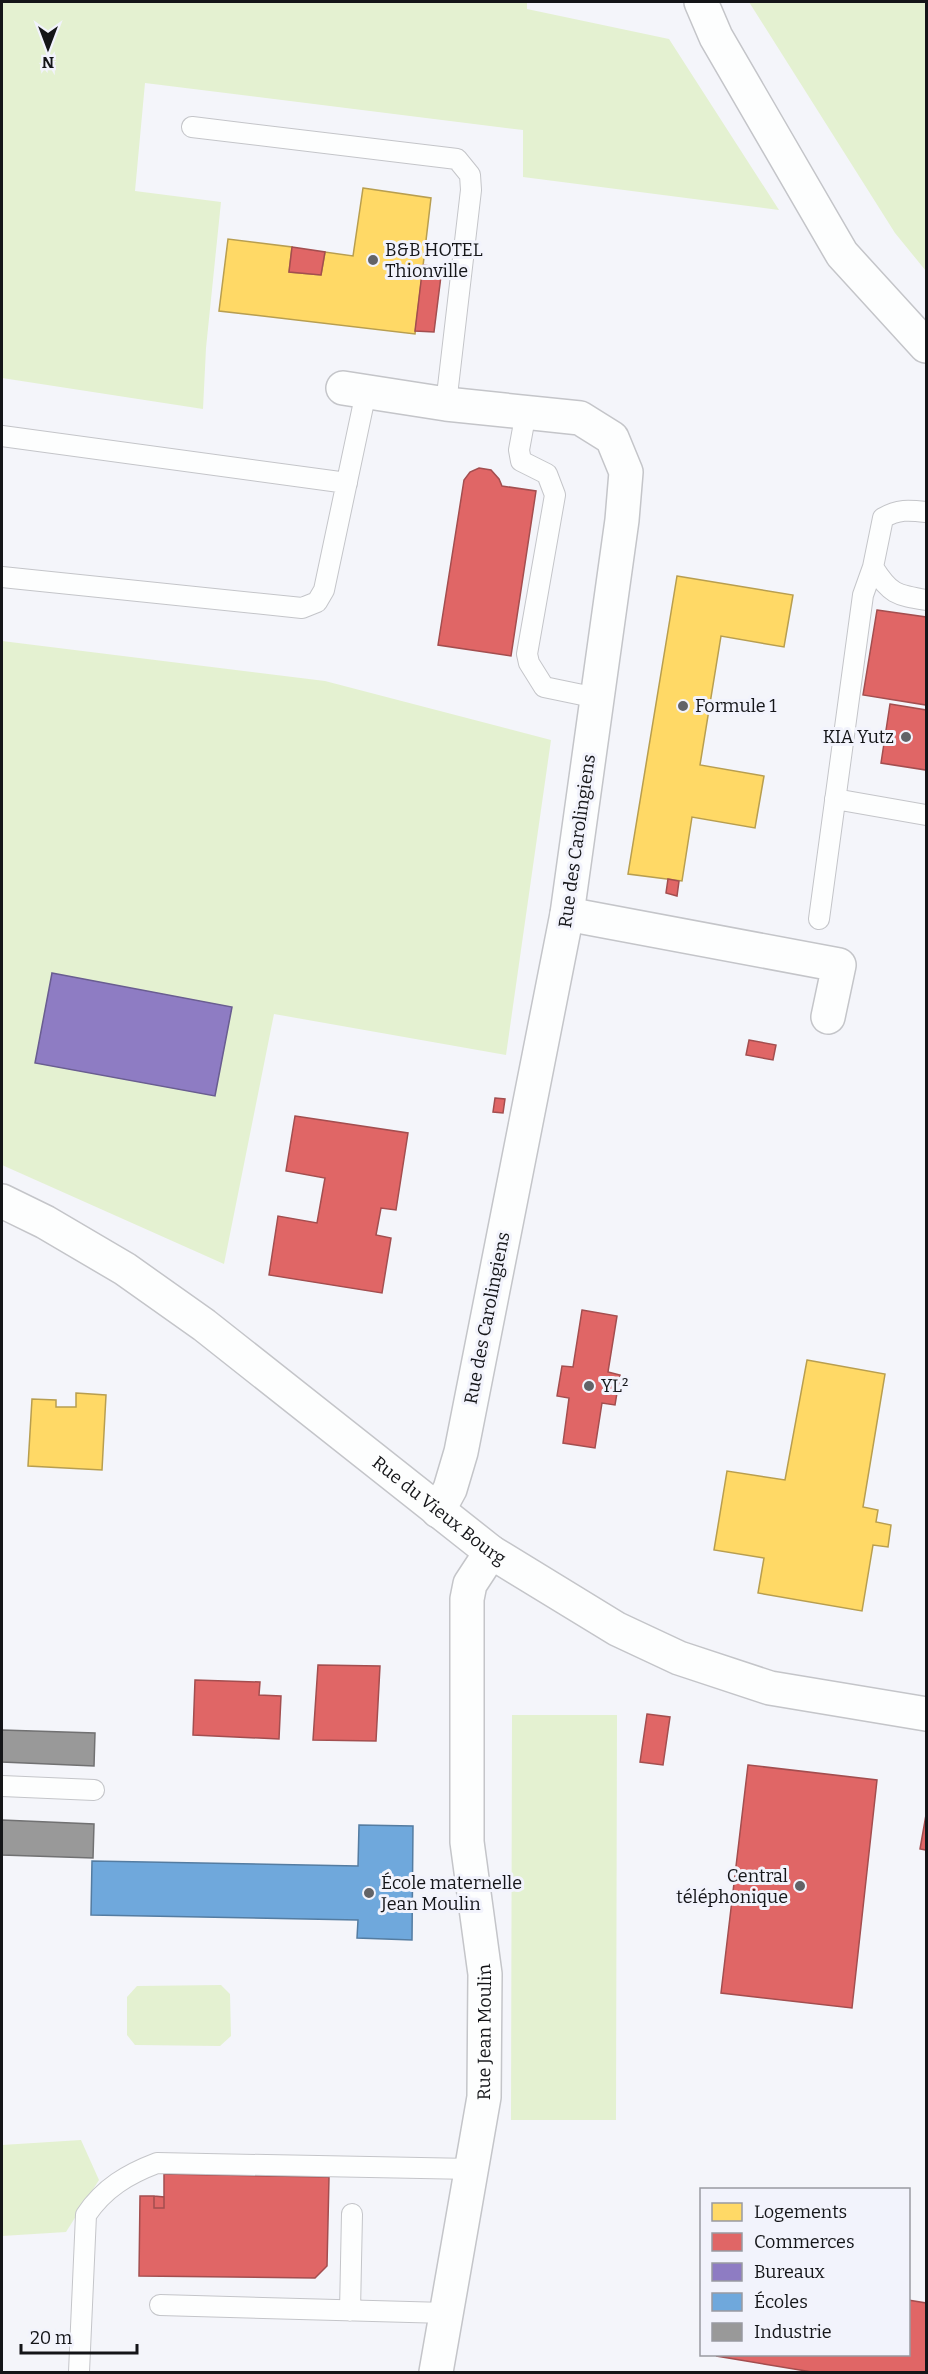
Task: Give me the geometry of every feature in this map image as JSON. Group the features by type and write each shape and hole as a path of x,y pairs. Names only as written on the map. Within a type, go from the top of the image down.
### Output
{"main road":[{"path":"701,2 716,38 842,254 927,346"},
{"name":"Rue des Carolingiens","path":"355,390 446,404 580,418 612,438 626,472 622,520 567,914 461,1452 450,1489 438,1511"},
{"path":"567,914 839,965 828,1017"},
{"name":"Rue du Vieux Bourg","path":"2,1201 45,1222 125,1269 204,1325 491,1552 617,1629 679,1658 770,1688 927,1714"},
{"name":"Rue Jean Moulin","path":"436,2373 484,2097 485,1974 467,1842 467,1599 470,1584 491,1552"}],"lane":[{"path":"192,127 457,159 470,175 471,190 446,404"},
{"path":"2,577 302,608 317,602 324,590 347,483 355,390"},
{"path":"526,412 519,450 521,461 547,474 555,495 527,654 529,663 544,687 597,698"},
{"path":"2,436 347,483"},
{"path":"819,919 862,595 873,567 883,518 894,511 927,512"},
{"path":"873,567 883,583 898,595 927,600"},
{"path":"835,799 927,815"},
{"path":"2,1786 94,1790"},
{"path":"79,2373 86,2215 94,2202 109,2187 137,2170 157,2163 472,2169"},
{"path":"350,2311 352,2214"},
{"path":"160,2305 446,2313"}],"green space":[{"path":"2,2 527,2 527,9 669,39 779,210 523,177 523,130 145,83 135,191 221,202 206,348 203,409 2,378"},
{"path":"749,2 926,2 926,271 895,233"},
{"path":"2,641 325,681 551,740 506,1055 274,1014 224,1264 2,1165"},
{"path":"512,1715 617,1715 616,2120 511,2120"},
{"path":"221,1985 230,1994 231,2036 220,2046 135,2045 127,2035 127,1997 137,1986"},
{"path":"81,2140 99,2180 66,2232 2,2236 2,2145"}],"building: Logements":[{"name":"B&B HOTEL Thionville","path":"363,188 431,198 415,334 219,311 228,239 292,247 289,272 321,275 325,252 353,256"},
{"name":"Formule 1","path":"677,576 793,595 784,647 721,636 700,765 764,776 755,828 692,817 682,881 628,874"},
{"path":"807,1360 885,1374 863,1507 878,1510 876,1522 891,1525 888,1547 873,1545 862,1611 758,1593 764,1558 714,1550 727,1471 785,1480"},
{"path":"76,1393 106,1395 102,1470 28,1466 32,1399 56,1400 56,1407 76,1407"}],"building: Commerces":[{"path":"292,247 325,252 321,275 289,272"},
{"path":"423,265 442,268 434,332 415,331"},
{"path":"479,468 491,470 502,486 536,491 511,656 438,645 464,480 470,472"},
{"path":"877,610 926,617 926,705 863,695"},
{"name":"KIA Yutz","path":"890,704 926,710 926,770 881,763"},
{"path":"668,879 679,881 677,896 666,893"},
{"path":"749,1040 776,1045 773,1060 746,1055"},
{"path":"495,1098 505,1099 503,1113 493,1112"},
{"path":"295,1116 408,1133 396,1210 381,1208 376,1235 391,1238 382,1293 269,1275 278,1216 317,1223 325,1178 286,1171"},
{"name":"YL²","path":"582,1310 617,1316 608,1372 620,1375 615,1405 602,1403 595,1448 563,1443 569,1398 557,1396 562,1366 573,1367"},
{"path":"318,1665 380,1666 376,1741 313,1740"},
{"path":"195,1680 260,1682 259,1695 281,1696 279,1739 193,1735"},
{"path":"647,1714 670,1717 663,1765 640,1762"},
{"name":"Central téléphonique","path":"748,1765 877,1780 852,2008 721,1993"},
{"path":"926,1815 926,1850 920,1849"},
{"path":"164,2174 329,2177 327,2266 315,2278 139,2276 140,2196 154,2196 154,2208 164,2208"},
{"path":"154,2196 164,2197 164,2208 154,2208"},
{"path":"910,2300 926,2303 926,2372 812,2372 716,2356 910,2356"}],"building: Bureaux":[{"path":"52,973 232,1007 215,1096 35,1063"}],"building: Écoles":[{"path":"359,1825 413,1826 412,1940 357,1938 358,1920 91,1915 92,1861 358,1866"}],"building: Industrie":[{"path":"2,1730 95,1733 94,1766 2,1762"},
{"path":"2,1820 94,1824 93,1858 2,1855"}],"place":[{"name":"B&B HOTEL Thionville","path":"373,260"},
{"name":"Formule 1","path":"683,706"},
{"name":"KIA Yutz","path":"906,737"},
{"name":"YL²","path":"589,1386"},
{"name":"Central téléphonique","path":"800,1886"},
{"name":"École maternelle Jean Moulin","path":"369,1893"}]}
